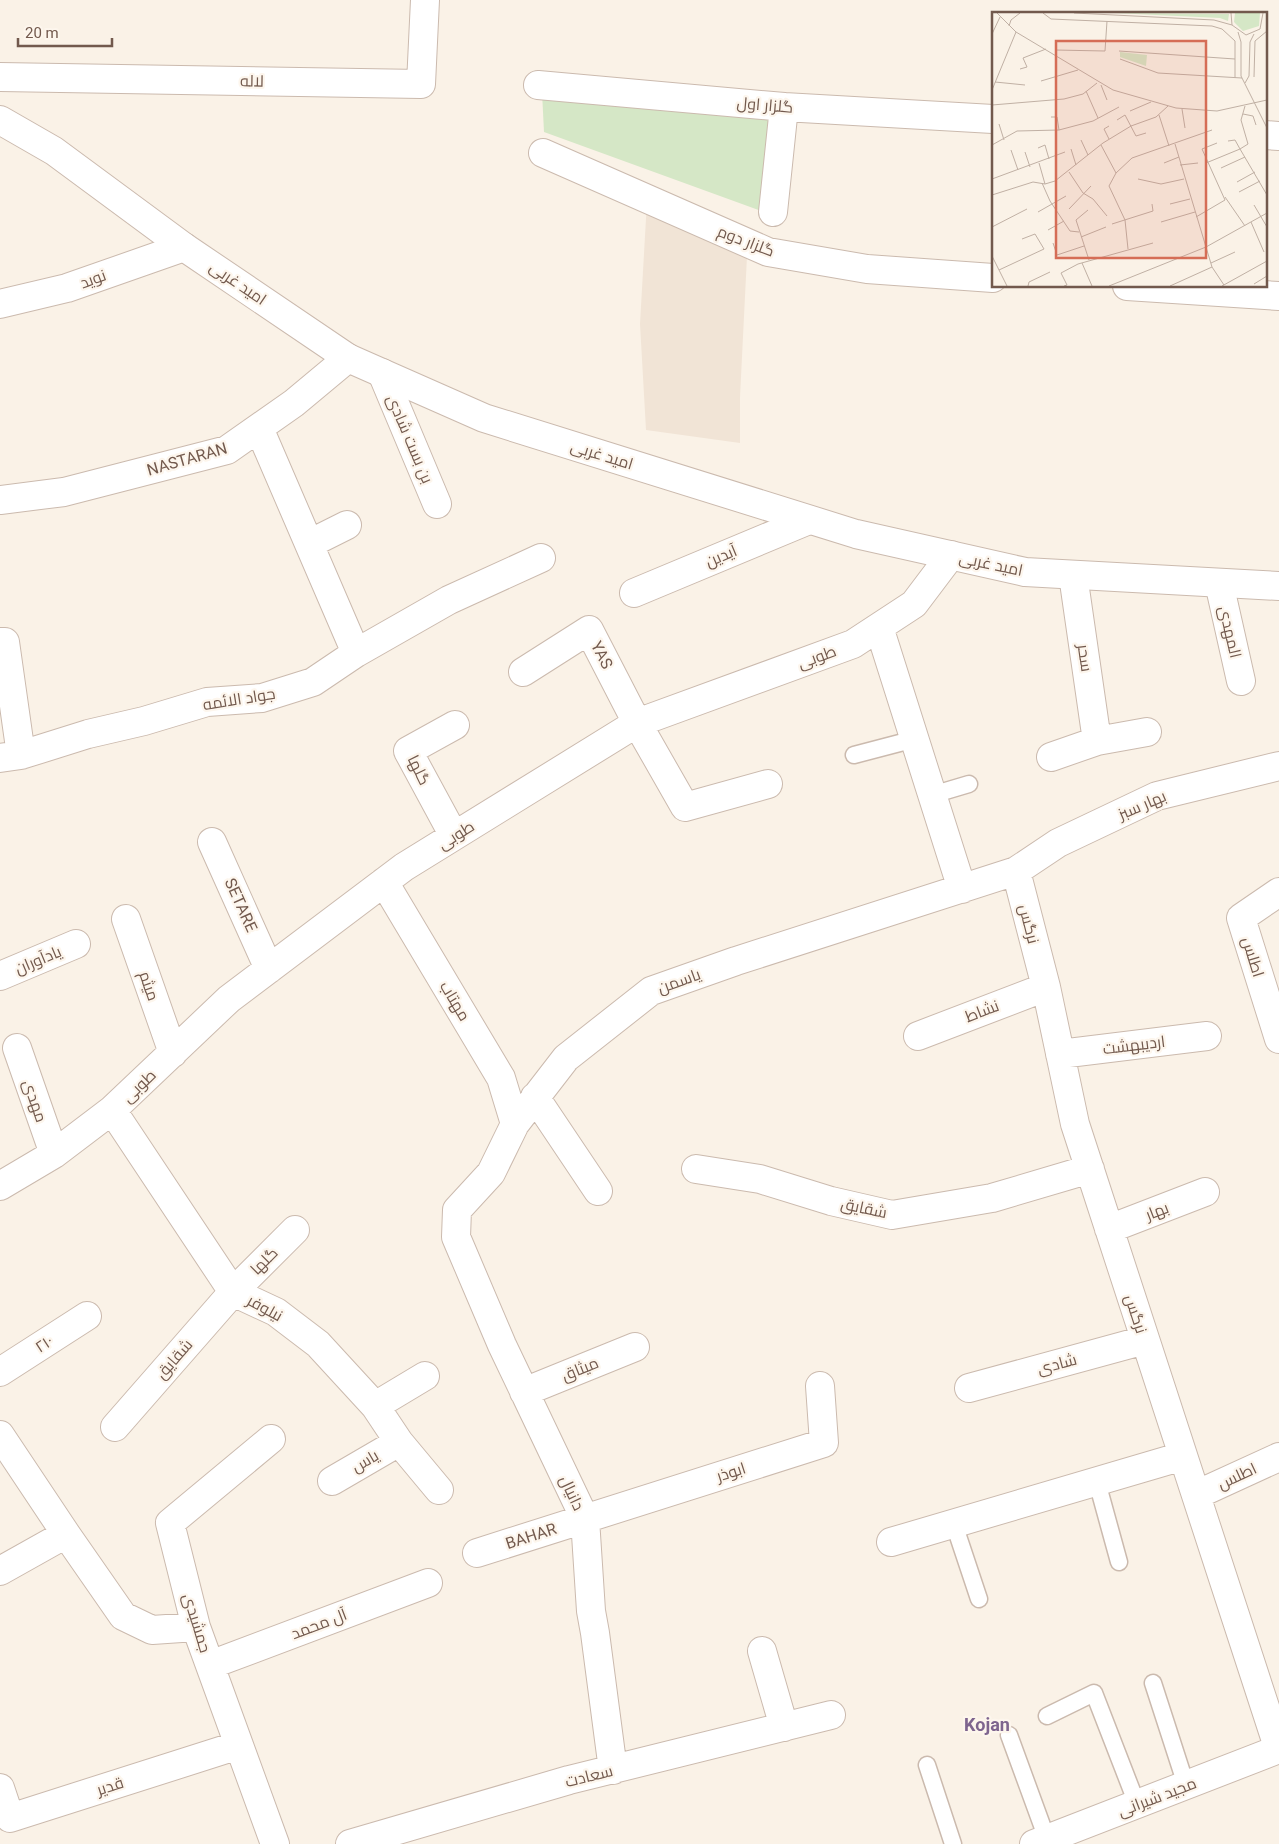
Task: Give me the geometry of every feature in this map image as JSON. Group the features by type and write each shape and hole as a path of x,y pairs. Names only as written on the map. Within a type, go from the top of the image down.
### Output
{"street":[{"name":"لاله","path":"0,77 421,84 425,0"},
{"name":"گلزار اول","path":"538,86 784,107 992,119"},
{"path":"772,212 784,107"},
{"name":"امید غربی","path":"0,120 54,151 184,247 348,358 484,418 856,534 1025,572 1279,586"},
{"path":"1266,135 1279,136"},
{"name":"گلزار دوم","path":"543,153 768,252 867,270 992,278"},
{"name":"نوید","path":"0,304 67,288 184,247"},
{"path":"1157,288 1279,296"},
{"name":"NASTARAN","path":"0,500 64,492 227,450 294,403 348,358"},
{"name":"بن بست شادی","path":"382,374 437,504"},
{"path":"259,428 356,653"},
{"name":"آیدین","path":"634,593 809,520"},
{"path":"309,544 347,525"},
{"name":"طوبی","path":"0,1186 54,1154 112,1110 229,999 384,882 454,836 637,723 853,644 914,604 951,555"},
{"name":"جواد الائمه","path":"11,757 207,702 262,698 313,682 356,653 449,600 541,558"},
{"name":"سحر","path":"1073,575 1097,742"},
{"name":"المهدی","path":"1219,583 1241,681"},
{"path":"879,627 962,888"},
{"name":"YAS","path":"523,672 589,630 637,723"},
{"path":"0,642 5,642 11,757"},
{"path":"637,723 685,807 768,784"},
{"name":"گلها","path":"454,836 408,751 455,725"},
{"path":"1051,756 1097,742 1147,732"},
{"name":"بهار سبز","path":"1016,871 1058,843 1157,796 1279,766"},
{"name":"SETARE","path":"212,842 269,969"},
{"name":"یاسمن","path":"456,1237 456,1210 491,1173 514,1124 535,1097 566,1058 651,991 736,961 1016,871"},
{"name":"نرگس","path":"1016,871 1046,987 1075,1124 1279,1749"},
{"name":"مهتاب","path":"384,882 501,1078 514,1124"},
{"name":"اطلس","path":"1279,892 1241,918 1279,1038"},
{"name":"میثم","path":"126,919 173,1053"},
{"name":"یادآوران","path":"0,976 76,944"},
{"name":"نشاط","path":"918,1036 1046,987"},
{"name":"اردیبهشت","path":"1060,1054 1207,1036"},
{"name":"مهدی","path":"17,1048 54,1154"},
{"path":"535,1097 598,1191"},
{"name":"نیلوفر","path":"112,1110 233,1292 276,1312 318,1344 375,1406 398,1442 438,1490"},
{"name":"شقایق","path":"696,1169 760,1179 830,1201 892,1216 992,1198 1090,1169"},
{"name":"بهار","path":"1109,1229 1205,1192"},
{"name":"گلها","path":"233,1292 295,1230"},
{"name":"دانیال","path":"456,1237 524,1392 585,1519 591,1611 613,1770"},
{"name":"شقایق","path":"115,1427 233,1292"},
{"name":"۲۱۰","path":"0,1372 87,1316"},
{"name":"شادی","path":"968,1388 1145,1340"},
{"name":"میثاق","path":"524,1392 635,1347"},
{"path":"375,1406 425,1376"},
{"name":"ابوذر","path":"585,1519 824,1443 820,1386"},
{"path":"0,1434 123,1616 152,1630 196,1627"},
{"name":"جمشیدی","path":"271,1439 170,1523 196,1627 275,1844"},
{"name":"یاس","path":"332,1480 398,1442"},
{"path":"891,1542 1183,1456"},
{"name":"اطلس","path":"1196,1495 1279,1457"},
{"name":"BAHAR","path":"477,1553 585,1519"},
{"path":"0,1571 66,1534"},
{"name":"آل محمد","path":"210,1665 428,1584"},
{"path":"762,1651 784,1727"},
{"name":"سعادت","path":"350,1844 570,1780 830,1715"},
{"name":"قدیر","path":"0,1788 10,1818 239,1745"},
{"name":"مجید شیرانی","path":"1040,1842 1279,1749"}],"lane":[{"path":"854,755 915,739"},
{"path":"932,795 969,784"},
{"path":"1097,1482 1119,1562"},
{"path":"954,1524 979,1598"},
{"path":"1153,1683 1186,1785"},
{"path":"1047,1716 1094,1693 1137,1804"},
{"path":"1009,1735 1040,1842"},
{"path":"927,1765 953,1844"}],"shaded area":[{"path":"647,201 748,236 740,397 740,443 646,430 640,324"}],"green space":[{"path":"542,92 772,118 764,212 544,132"}],"district":[{"name":"Kojan","path":"987,1724"}]}
